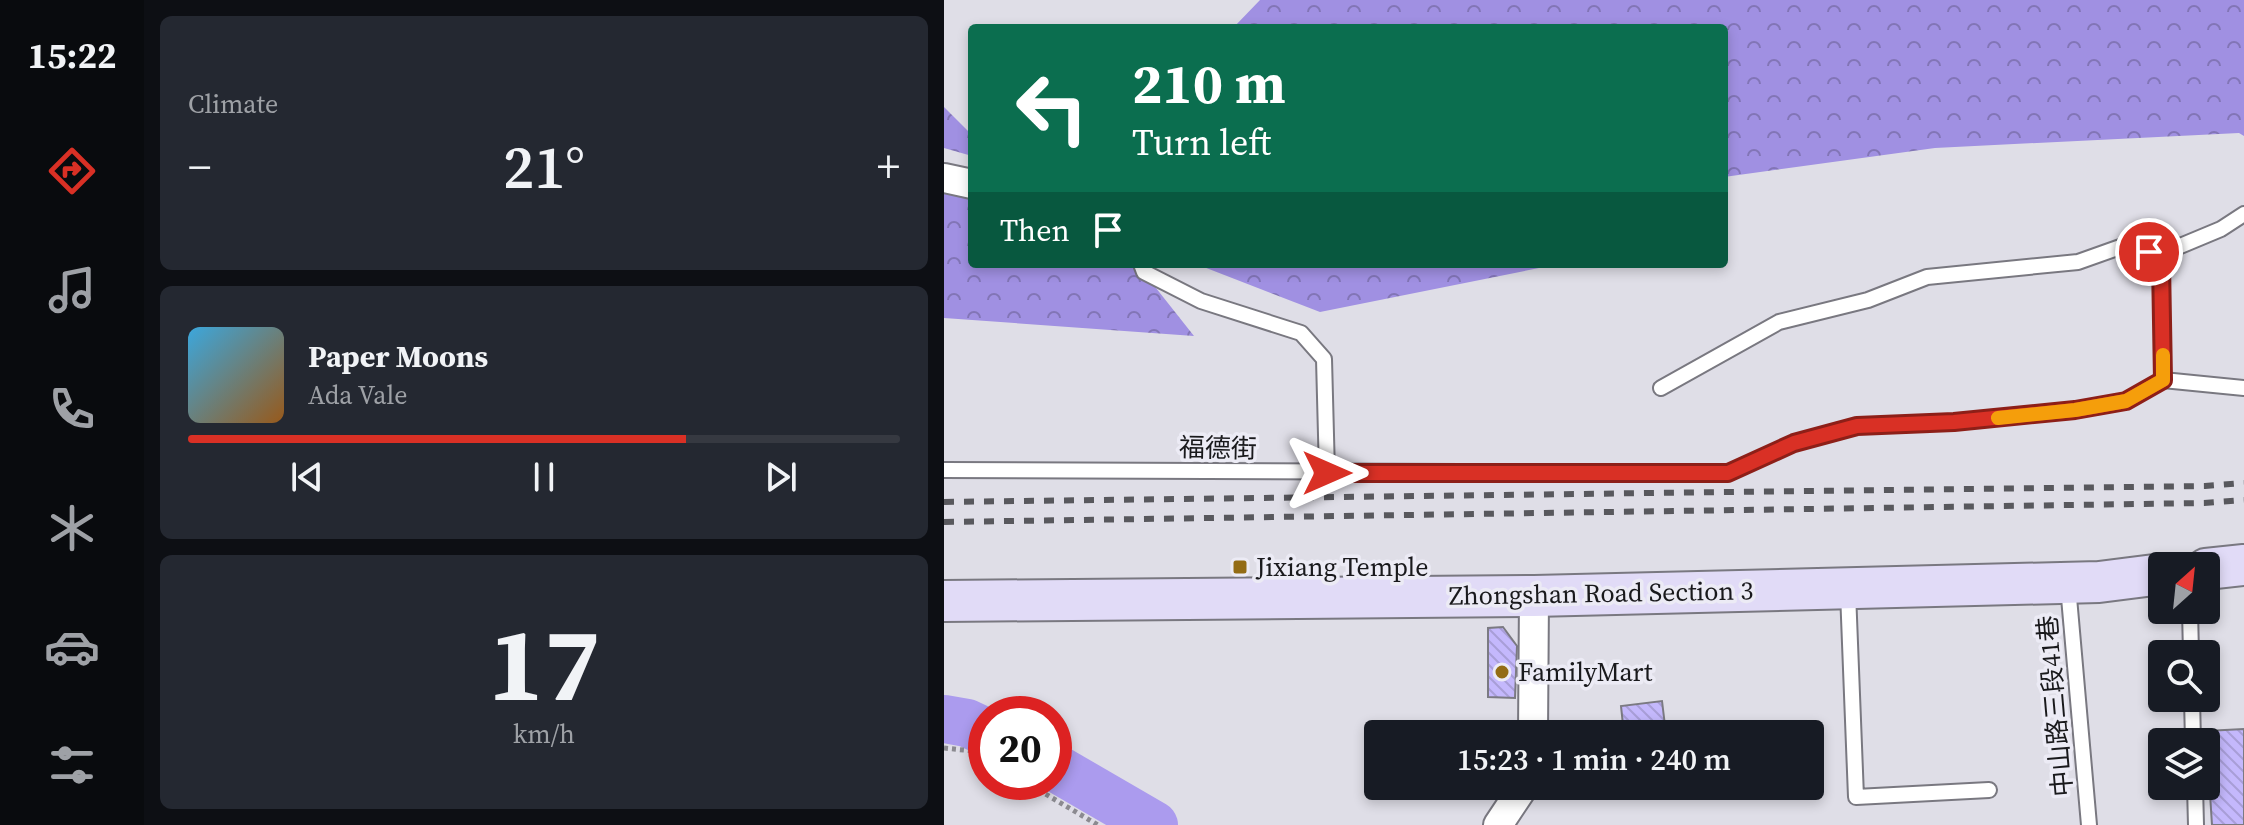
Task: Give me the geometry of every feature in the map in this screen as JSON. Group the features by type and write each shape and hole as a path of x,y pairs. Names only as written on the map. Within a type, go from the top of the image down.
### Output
{"main road":[{"path":"2220,568 2244,565"},
{"name":"Zhongshan Road Section 3","path":"944,601 1534,596 2099,582 2148,576"}],"street":[{"path":"944,178 968,183"},
{"path":"1533,720 1534,596"},
{"path":"1498,825 1515,800"}],"lane":[{"path":"2244,214 2221,229 2173,249 2161,263 2163,380 2244,388"},
{"path":"1661,388 1779,322 1868,300 1927,277 2078,262 2137,241 2161,263"},
{"path":"1142,268 1144,272 1201,301 1301,333 1324,359 1327,473"},
{"name":"福德街","path":"944,470 1728,473 1794,443 1857,426 1954,422 2075,410 2126,401 2163,380"},
{"name":"中山路三段41巷","path":"2068,582 2089,825"},
{"path":"1847,588 1856,797 1989,790"},
{"path":"2195,800 2196,825"}],"path":[{"path":"944,748 968,750"},
{"path":"1056,800 1098,825"}],"green space":[{"path":"1260,0 2244,0 2244,136 2239,133 1935,148 1728,176 1728,24 1237,24"},
{"path":"944,107 968,131 968,155 944,148"},
{"path":"944,192 968,196 968,268 1140,268 1194,336 944,318"},
{"path":"1206,268 1539,268 1320,312"}],"building":[{"name":"FamilyMart","path":"1503,627 1517,646 1515,698 1488,697 1488,628"},
{"path":"1662,701 1664,720 1622,720 1621,706"},
{"path":"2244,729 2244,825 2212,825 2210,800 2220,800 2220,730"}],"waterway":[{"path":"944,719 968,723"},
{"path":"944,737 968,741"},
{"path":"1072,777 1154,825"},
{"path":"1072,795 1123,825"}],"railway":[{"path":"944,502 2205,486 2244,483"},
{"path":"944,522 2244,500"}],"slow traffic":[{"path":"1998,418 2126,401 2163,380 2163,355"}],"place":[{"name":"Jixiang Temple","path":"1240,567"},
{"name":"FamilyMart","path":"1502,672"}],"route":[{"path":"1327,473 1728,473 1794,443 1857,426 1954,422 2075,410 2126,401 2163,380 2161,263 2149,252"}]}
